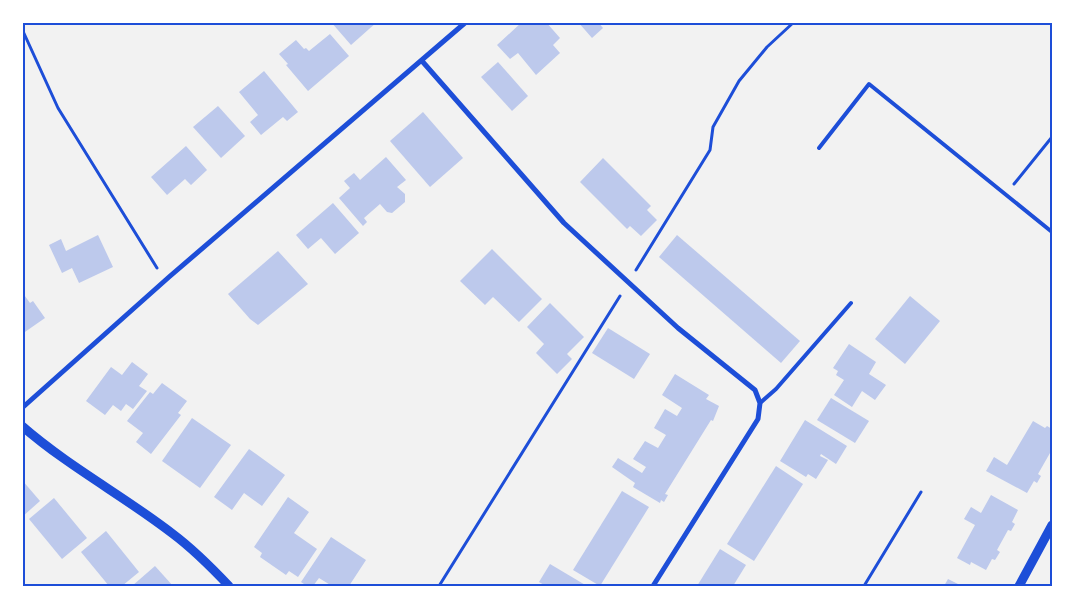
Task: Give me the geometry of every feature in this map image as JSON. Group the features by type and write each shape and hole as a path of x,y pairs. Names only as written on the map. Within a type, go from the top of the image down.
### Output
{"street":[{"path":"22,408 169,277 466,22"},
{"path":"422,61 564,223 678,328 755,390 760,403 758,418 653,586"},
{"path":"22,426 43,444 174,534 229,586"},
{"path":"1019,586 1052,525"}],"lane":[{"path":"819,148 869,84 1052,232"},
{"path":"760,403 776,389 851,303"}],"path":[{"path":"439,586 710,150 713,127 739,81 767,48 794,22"},
{"path":"22,30 58,108 156,267 169,277"},
{"path":"1006,194 1052,137"},
{"path":"864,586 921,492"}],"building":[{"path":"331,22 377,22 351,45"},
{"path":"522,22 546,22 560,38 553,45 560,53 536,75 518,53 510,59 497,45"},
{"path":"578,22 598,22 603,28 592,38"},
{"path":"330,34 349,56 308,91 279,54 296,40 304,49 306,48 309,51"},
{"path":"498,62 528,96 512,111 481,77"},
{"path":"264,71 298,112 287,121 283,117 261,135 250,122 258,115 239,92"},
{"path":"218,106 245,136 221,158 193,127"},
{"path":"423,112 463,158 430,187 390,141"},
{"path":"186,146 207,170 191,185 185,179 167,195 151,177"},
{"path":"386,157 406,180 397,187 405,194 405,202 392,213 387,212 380,204 364,218 367,222 363,226 339,198 350,188 344,181 354,173 360,180"},
{"path":"603,158 651,206 647,210 657,220 641,236 630,226 627,229 580,182"},
{"path":"333,203 359,233 335,254 321,238 308,249 296,235"},
{"path":"98,235 113,267 79,283 72,268 62,273 49,245 61,239 66,251"},
{"path":"677,235 800,341 781,363 659,257"},
{"path":"492,249 542,299 519,322 493,297 485,305 460,281"},
{"path":"278,251 308,284 258,325 250,319 228,294"},
{"path":"22,292 30,303 33,301 45,318 22,334"},
{"path":"910,296 940,321 905,364 875,339"},
{"path":"550,303 584,337 567,354 572,359 557,374 536,353 544,344 527,327"},
{"path":"608,328 650,354 634,379 592,353"},
{"path":"849,344 876,362 869,374 886,385 875,400 862,391 852,407 834,395 844,380 836,375 838,371 833,368"},
{"path":"132,362 148,374 139,386 147,391 133,409 126,404 121,411 113,405 105,415 86,401 111,367 122,375"},
{"path":"675,374 709,395 706,399 719,406 713,421 711,420 665,494 668,495 664,502 661,500 660,503 633,487 635,483 612,467 618,458 642,473 646,467 633,459 645,441 658,448 666,435 654,428 665,409 677,416 682,408 662,395"},
{"path":"162,383 187,401 178,413 181,415 151,454 136,442 143,433 127,421 150,392 153,394"},
{"path":"831,398 869,421 855,443 817,420"},
{"path":"192,418 231,445 200,488 162,461"},
{"path":"805,420 847,446 836,464 821,454 820,456 828,460 816,479 808,474 806,477 780,461"},
{"path":"1033,421 1045,428 1047,426 1052,429 1052,455 1050,453 1038,474 1041,476 1037,483 1034,481 1027,493 986,471 994,457 1007,465"},
{"path":"249,449 285,475 262,506 244,493 232,510 214,497"},
{"path":"776,466 803,484 754,561 727,544"},
{"path":"22,480 40,501 22,517"},
{"path":"622,491 649,507 600,586 573,570"},
{"path":"991,495 1018,510 1012,522 1015,524 1011,531 1008,530 997,550 1000,552 995,560 992,559 986,570 971,562 970,565 957,558 975,525 964,519 971,507 981,513"},
{"path":"288,497 309,512 294,533 317,549 298,577 289,571 286,575 260,557 262,553 254,547"},
{"path":"54,498 87,538 62,559 29,519"},
{"path":"106,531 139,572 122,586 109,586 81,552"},
{"path":"331,537 366,560 349,586 332,586 319,578 313,586 307,586 301,582"},
{"path":"720,549 746,565 733,586 697,586"},
{"path":"550,564 587,586 546,586 539,582"},
{"path":"155,566 173,586 132,586"},
{"path":"948,579 962,586 944,586"}]}
